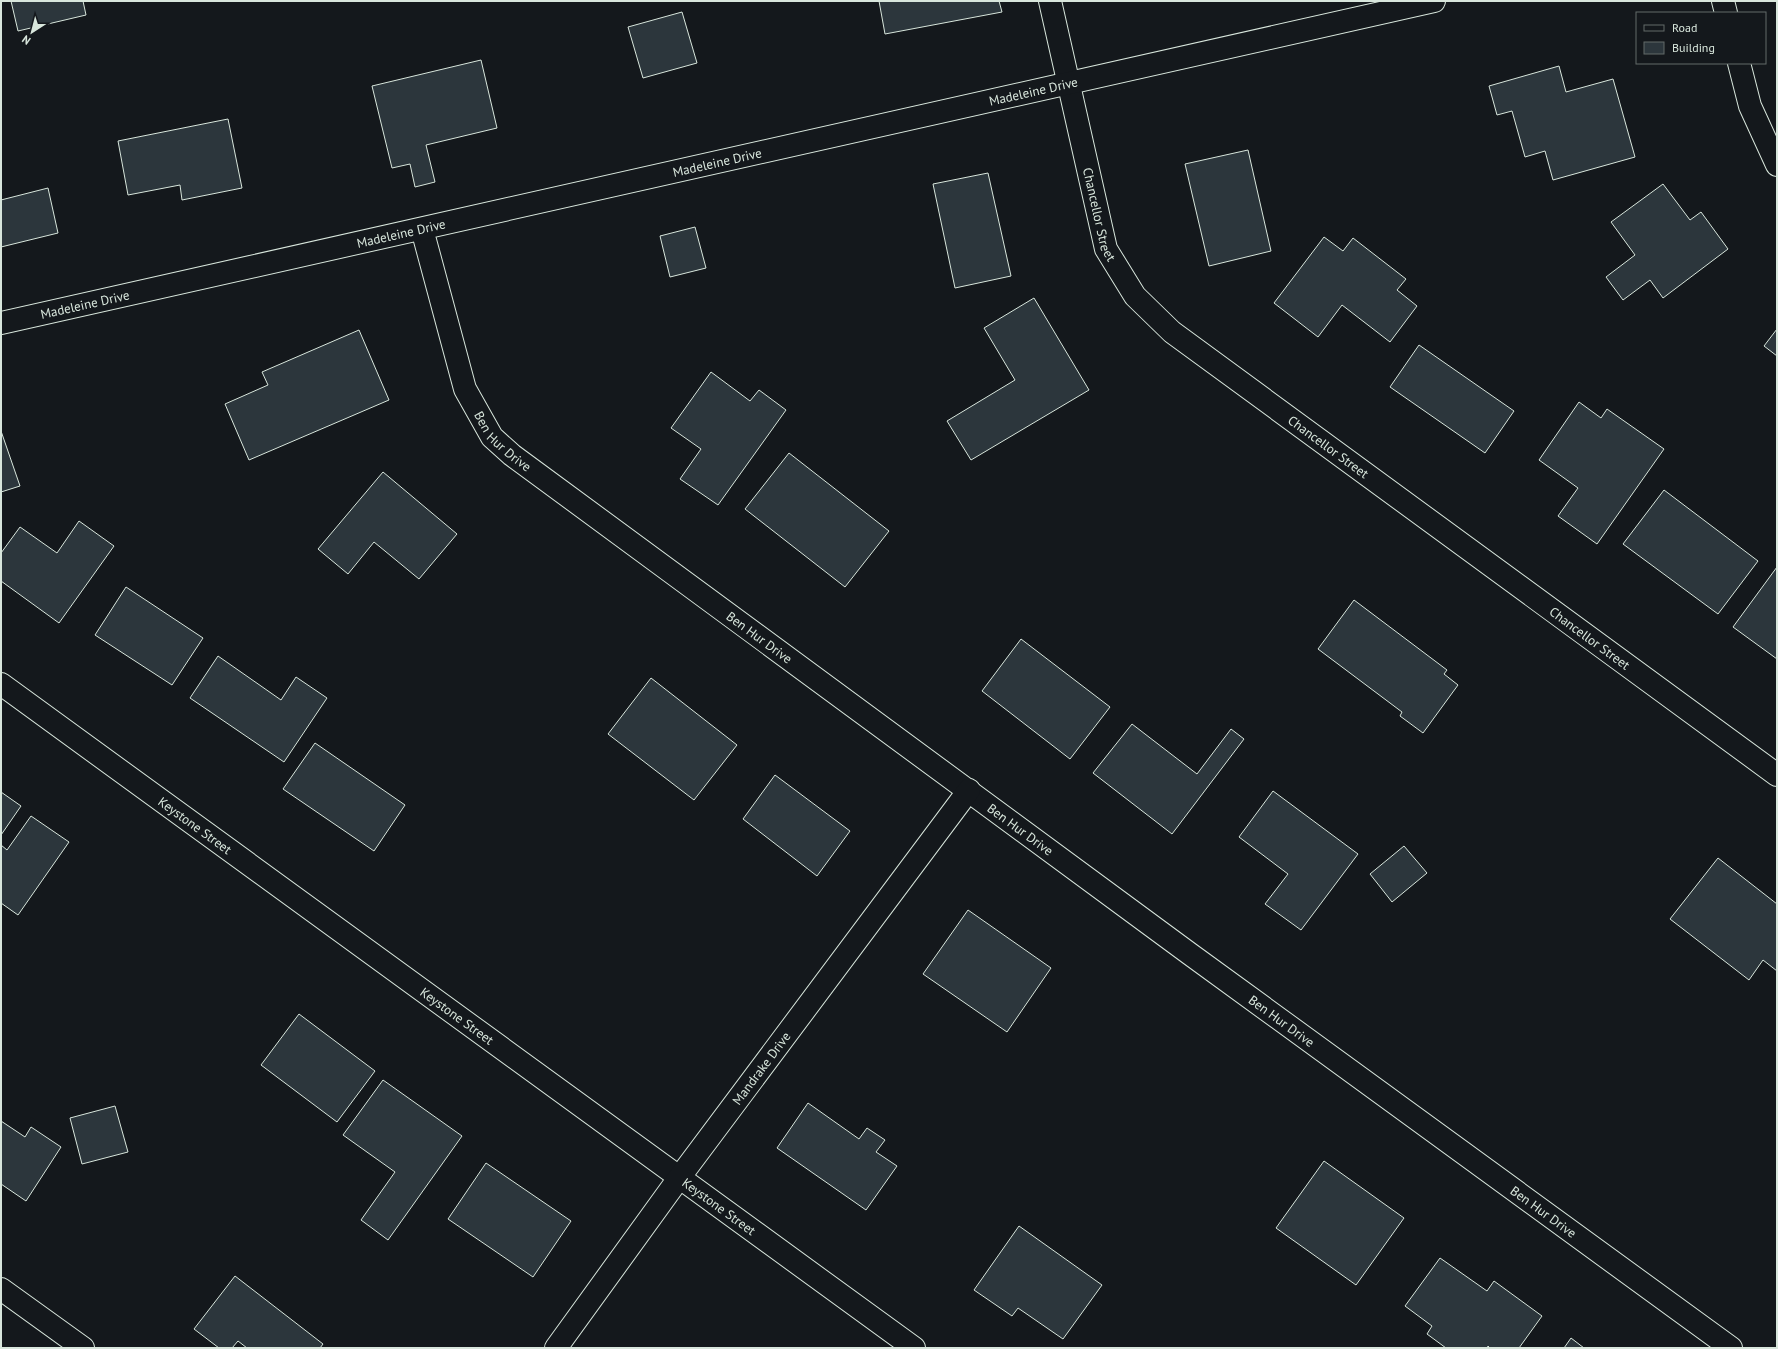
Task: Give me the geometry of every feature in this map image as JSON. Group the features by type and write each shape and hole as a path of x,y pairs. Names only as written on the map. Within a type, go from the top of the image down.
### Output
{"street":[{"name":"Chancellor Street","path":"1050,1 1106,249 1135,296 1178,337 1777,775"},
{"name":"Madeleine Drive","path":"1,323 1434,1"},
{"path":"1723,1 1726,12"},
{"path":"1739,64 1750,106 1777,165"},
{"name":"Ben Hur Drive","path":"422,229 464,389 492,437 519,460 1197,959 1731,1348"},
{"name":"Keystone Street","path":"1,684 914,1348"},
{"name":"Mandrake Drive","path":"556,1348 679,1178 969,790"},
{"path":"1,1289 83,1348"}],"building":[{"path":"11,1 83,1 86,15 18,31"},
{"path":"879,1 999,1 1002,12 885,34"},
{"path":"682,12 697,63 643,78 628,27"},
{"path":"481,60 497,128 426,145 435,182 415,187 410,164 392,168 372,86"},
{"path":"1559,66 1566,92 1613,79 1635,157 1553,180 1545,151 1525,157 1512,111 1497,115 1489,86"},
{"path":"228,119 242,188 182,200 180,185 128,195 118,141"},
{"path":"1248,150 1271,251 1209,266 1185,164"},
{"path":"988,173 1011,276 955,288 933,184"},
{"path":"1663,184 1690,220 1701,212 1728,249 1663,298 1650,280 1623,300 1606,277 1635,255 1611,222"},
{"path":"48,188 58,233 1,247 1,200"},
{"path":"695,227 706,268 670,277 660,236"},
{"path":"1324,237 1343,251 1353,238 1406,279 1397,290 1417,306 1390,342 1342,305 1318,337 1274,303"},
{"path":"1034,298 1089,390 971,460 947,421 1015,380 984,328"},
{"path":"1777,329 1777,356 1764,346"},
{"path":"359,330 389,400 249,460 225,404 268,385 262,372"},
{"path":"1419,345 1514,411 1485,453 1390,387"},
{"path":"711,372 750,401 759,390 786,410 718,505 680,479 701,449 671,428"},
{"path":"1579,402 1601,418 1607,409 1664,449 1597,544 1558,516 1578,488 1539,460"},
{"path":"1,431 20,486 1,492"},
{"path":"789,453 889,531 845,587 745,509"},
{"path":"383,472 457,534 419,579 374,542 348,574 318,549"},
{"path":"1664,490 1758,561 1718,614 1623,544"},
{"path":"79,521 114,546 59,623 1,581 1,553 20,527 57,553"},
{"path":"1777,567 1777,659 1733,627"},
{"path":"126,587 203,638 172,685 95,635"},
{"path":"1354,600 1447,670 1444,674 1458,685 1423,733 1400,716 1402,712 1318,649"},
{"path":"1021,639 1110,707 1070,759 982,691"},
{"path":"218,656 281,700 296,677 327,698 284,762 190,698"},
{"path":"651,678 737,745 694,800 608,734"},
{"path":"1132,724 1197,774 1231,729 1244,739 1172,834 1093,773"},
{"path":"315,743 405,805 374,851 283,789"},
{"path":"775,775 850,831 817,876 743,819"},
{"path":"1273,791 1358,854 1301,930 1265,904 1288,874 1239,837"},
{"path":"1,792 21,806 1,835"},
{"path":"31,816 69,842 18,915 1,903 1,845 7,850"},
{"path":"1404,846 1427,873 1392,902 1370,874"},
{"path":"1718,858 1777,904 1777,971 1763,960 1749,980 1670,919"},
{"path":"968,910 1051,968 1007,1032 923,974"},
{"path":"299,1014 375,1071 337,1122 261,1065"},
{"path":"383,1080 462,1136 388,1240 361,1220 395,1172 343,1135"},
{"path":"808,1103 859,1139 867,1128 885,1140 876,1152 897,1166 866,1210 777,1148"},
{"path":"115,1106 128,1152 82,1164 70,1118"},
{"path":"1,1121 25,1137 31,1127 61,1147 26,1201 1,1184"},
{"path":"1324,1161 1404,1218 1356,1285 1276,1228"},
{"path":"486,1163 571,1221 533,1277 448,1219"},
{"path":"1019,1226 1102,1285 1063,1339 1018,1308 1012,1316 974,1290"},
{"path":"1440,1258 1487,1291 1494,1281 1542,1316 1519,1348 1490,1348 1488,1346 1487,1348 1446,1348 1427,1334 1432,1326 1405,1306"},
{"path":"235,1276 323,1344 320,1348 247,1348 238,1341 232,1348 219,1348 194,1329"},
{"path":"1571,1338 1584,1348 1564,1348"}]}
